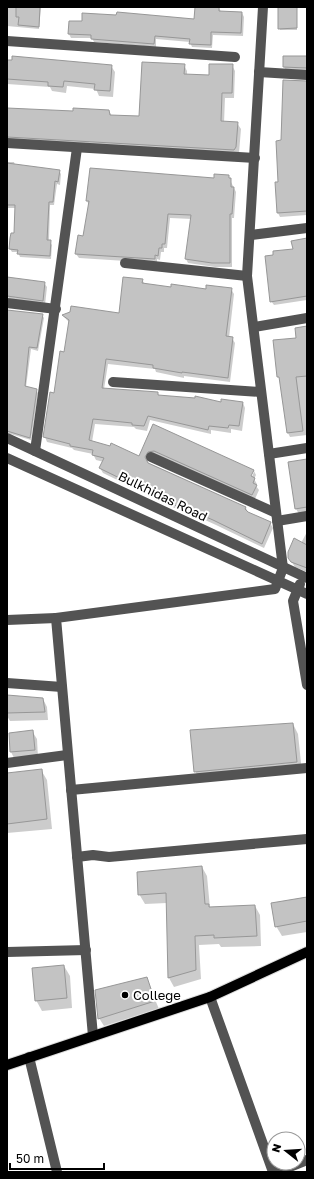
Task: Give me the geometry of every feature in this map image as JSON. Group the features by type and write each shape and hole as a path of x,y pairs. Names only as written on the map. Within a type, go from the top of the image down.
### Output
{"main road":[{"path":"7,1066 29,1057 210,997 307,952"}],"street":[{"path":"7,620 56,618 275,588 278,582 283,568 247,276 251,235 263,7"},
{"path":"7,41 235,57"},
{"path":"259,72 307,75"},
{"path":"7,143 255,158"},
{"path":"35,451 56,309 77,148"},
{"path":"251,235 307,228"},
{"path":"125,263 247,276"},
{"path":"7,303 56,309"},
{"path":"254,327 307,318"},
{"path":"113,382 262,392"},
{"name":"Bulkhidas Road","path":"7,438 305,577"},
{"path":"269,454 307,448"},
{"path":"150,457 277,517 307,516"},
{"path":"7,458 307,594"},
{"path":"305,577 297,590 293,601 307,685"},
{"path":"56,618 93,1036"},
{"path":"7,684 62,687"},
{"path":"7,763 67,755"},
{"path":"71,790 307,768"},
{"path":"77,857 93,855 109,857 307,839"},
{"path":"7,952 86,950"},
{"path":"210,997 273,1172"},
{"path":"29,1057 57,1172"},
{"path":"277,1172 307,1160"}],"building":[{"path":"16,7 40,7 39,27 18,25 19,17 16,17"},
{"path":"195,7 219,7 219,11 242,12 241,33 211,32 211,45 189,44 190,39 155,36 154,44 91,39 91,35 68,34 69,21 82,21 82,13 116,15 117,12 194,19"},
{"path":"278,7 297,7 297,28 278,29"},
{"path":"12,56 112,65 110,91 94,90 95,84 64,81 63,87 48,86 48,82 7,79 7,60 12,60"},
{"path":"283,56 307,56 307,68 283,67"},
{"path":"142,62 185,64 184,74 209,75 209,64 233,64 232,93 222,93 221,121 238,122 236,147 234,150 7,137 7,108 73,111 73,108 109,110 110,115 139,116"},
{"path":"283,80 307,81 307,211 277,213 275,182 278,182 276,141 281,140"},
{"path":"7,163 60,170 58,182 55,181 53,202 49,202 47,240 51,240 50,256 17,254 18,250 9,249 11,233 14,233 15,205 7,205"},
{"path":"90,168 214,178 214,174 229,175 229,178 231,178 231,187 234,187 232,214 230,214 230,263 212,263 185,259 191,215 168,214 165,244 162,244 162,248 159,248 158,256 155,255 155,259 75,254 78,235 83,236 89,201 86,201"},
{"path":"307,238 307,296 270,302 265,256 273,255 273,251 293,249 291,241"},
{"path":"7,277 45,282 43,301 7,296"},
{"path":"123,277 143,279 142,283 171,287 171,284 206,289 206,285 232,288 226,336 233,337 228,378 182,373 153,368 153,365 106,359 102,388 158,392 158,395 195,398 195,396 221,402 221,399 243,402 239,426 229,425 228,428 209,426 208,430 148,416 144,426 132,425 132,423 93,419 89,440 110,446 111,443 139,456 153,424 254,470 251,476 255,478 253,483 257,485 252,495 154,451 148,452 145,457 148,463 246,507 245,509 248,512 271,522 262,544 213,520 192,511 191,513 99,468 104,458 92,455 93,450 70,446 70,444 43,437 50,392 54,393 60,351 64,352 69,320 62,315 70,312 71,306 119,313"},
{"path":"7,310 43,314 37,348 29,347 25,386 37,389 30,438 7,431"},
{"path":"307,326 307,376 296,377 303,431 287,433 279,377 277,377 273,340 296,338 295,328"},
{"path":"307,459 307,507 295,509 288,462"},
{"path":"294,538 307,545 307,568 291,562 288,558 288,552"},
{"path":"7,695 43,698 45,712 7,713"},
{"path":"293,723 297,762 194,772 190,730"},
{"path":"33,730 35,750 10,752 9,733"},
{"path":"42,769 47,819 7,824 7,773"},
{"path":"202,866 205,904 209,904 209,907 255,905 257,936 214,938 214,935 195,936 196,970 168,978 166,893 138,895 137,872"},
{"path":"307,897 307,921 275,927 271,903"},
{"path":"64,965 67,998 35,1001 32,968"},
{"name":"College","path":"147,977 155,1001 98,1019 95,990"}],"place":[{"name":"College","path":"125,995"}]}
